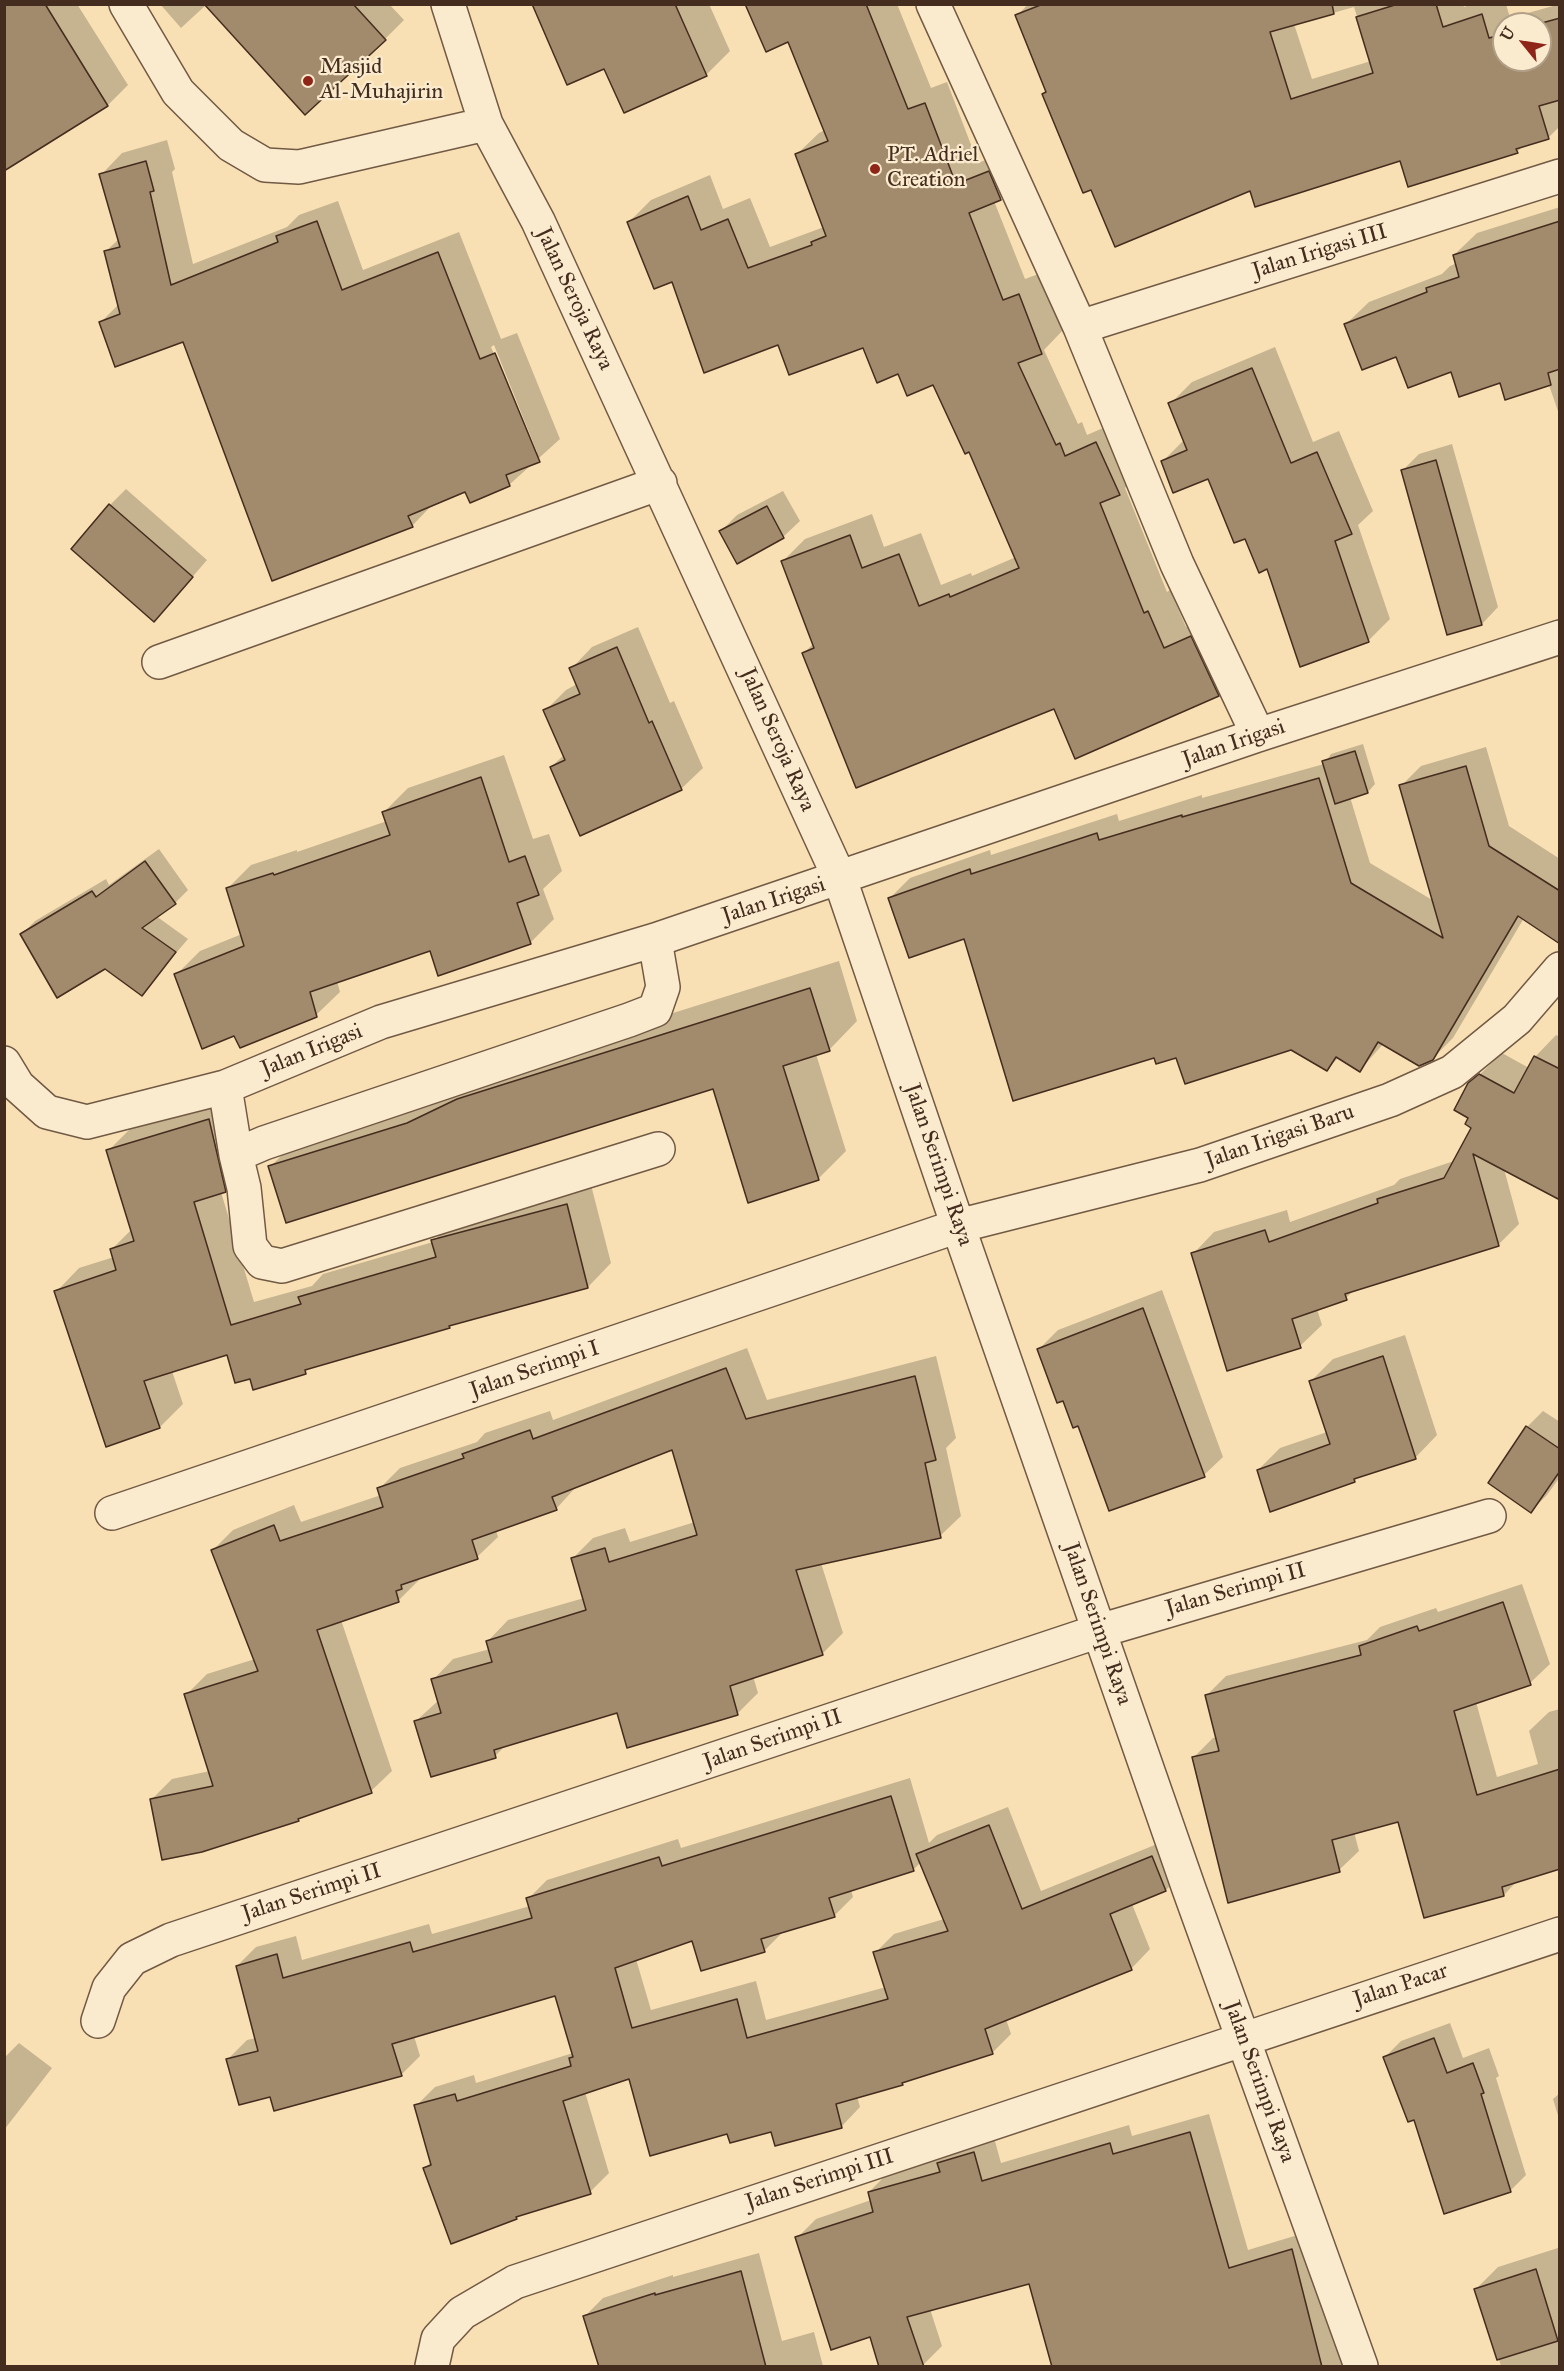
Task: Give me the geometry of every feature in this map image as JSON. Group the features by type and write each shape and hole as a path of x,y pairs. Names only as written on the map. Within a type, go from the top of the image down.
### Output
{"street":[{"path":"126,4 178,92 231,145 266,165 299,167 486,124"},
{"name":"Jalan Seroja Raya","path":"448,4 486,124 538,221 840,879"},
{"path":"933,4 1080,327 1177,564 1258,735"},
{"name":"Jalan Irigasi III","path":"1080,327 1560,176"},
{"path":"159,662 660,483"},
{"name":"Jalan Irigasi","path":"4,1063 18,1086 47,1112 87,1122 225,1087 381,1022 655,940 1258,735 1560,637"},
{"name":"Jalan Serimpi Raya","path":"840,879 1099,1631 1361,2367"},
{"path":"236,1155 264,1143 655,1010 663,987 655,940"},
{"name":"Jalan Irigasi Baru","path":"958,1226 1200,1165 1390,1100 1452,1072 1517,1019 1560,969"},
{"path":"225,1087 244,1188 250,1246 262,1262 282,1266 658,1149"},
{"name":"Jalan Serimpi I","path":"112,1513 958,1226"},
{"name":"Jalan Serimpi II","path":"98,2021 109,1988 132,1959 171,1940 1099,1631 1489,1516"},
{"name":"Jalan Pacar","path":"1243,2038 1560,1934"},
{"name":"Jalan Serimpi III","path":"432,2367 438,2339 462,2313 515,2282 1243,2038"}],"building":[{"path":"4,4 45,4 108,106 4,171"},
{"name":"Masjid Al-Muhajirin","path":"204,4 353,4 386,40 305,115"},
{"path":"532,4 675,4 707,76 624,113 604,69 567,85"},
{"path":"745,4 866,4 908,109 925,103 956,184 989,171 1001,200 969,213 1003,300 1019,294 1042,354 1018,363 1056,445 1060,443 1065,456 1096,442 1120,495 1100,503 1144,613 1148,611 1164,648 1191,636 1219,696 1075,759 1054,709 856,788 802,653 814,648 781,561 850,535 862,568 899,554 919,606 949,594 950,597 1019,568 969,452 965,454 933,385 907,396 898,374 877,383 863,348 789,375 778,345 704,373 672,282 654,289 627,222 688,196 701,230 728,219 748,268 812,245 811,242 826,236 795,154 828,141 788,42 766,52"},
{"path":"1043,4 1332,4 1334,14 1270,32 1291,99 1373,73 1356,17 1398,4 1436,4 1443,27 1482,14 1489,38 1492,37 1492,72 1552,72 1552,20 1560,18 1560,100 1539,106 1549,139 1516,149 1518,153 1408,187 1400,161 1255,207 1250,191 1115,247 1091,190 1083,193 1042,94 1046,92 1015,15"},
{"path":"146,161 154,191 150,192 171,285 278,242 276,236 317,221 342,290 438,252 480,359 495,353 540,462 506,475 510,486 470,503 465,492 408,516 413,527 272,581 183,342 115,367 99,322 120,314 104,251 120,247 99,174"},
{"path":"1560,221 1560,369 1548,373 1551,385 1505,400 1500,383 1459,397 1451,372 1408,388 1396,357 1362,370 1344,324 1427,292 1426,288 1459,277 1453,255"},
{"path":"1252,368 1291,463 1317,452 1352,534 1335,541 1369,642 1300,667 1267,569 1259,573 1245,539 1234,543 1208,479 1173,493 1161,461 1187,450 1168,403"},
{"path":"1436,460 1482,625 1447,635 1401,470"},
{"path":"109,504 193,577 154,622 71,549"},
{"path":"767,506 784,538 737,564 719,531"},
{"path":"617,647 649,723 652,721 682,790 580,836 550,767 565,760 543,710 580,694 569,668"},
{"path":"1355,751 1368,793 1335,804 1322,761"},
{"path":"1466,766 1489,846 1560,891 1560,944 1518,916 1433,1060 1419,1066 1378,1042 1360,1072 1336,1057 1327,1071 1291,1050 1185,1084 1176,1058 1156,1064 1154,1058 1013,1101 964,939 909,958 888,898 970,869 971,874 1097,833 1099,840 1319,778 1351,883 1443,938 1399,785"},
{"path":"481,777 509,862 525,856 539,895 517,903 531,944 438,976 430,951 310,992 317,1017 240,1048 234,1036 202,1049 174,974 244,946 226,888 273,873 274,875 390,835 382,812"},
{"path":"145,861 176,904 142,928 176,952 142,996 105,969 57,998 20,934 92,891 96,897"},
{"path":"810,988 830,1051 783,1066 819,1180 748,1203 713,1089 286,1223 268,1166 407,1123 457,1099"},
{"path":"1534,1056 1560,1069 1560,1200 1473,1154 1499,1246 1345,1294 1347,1300 1292,1319 1301,1348 1227,1371 1191,1253 1265,1230 1269,1242 1378,1203 1377,1199 1444,1178 1471,1128 1465,1124 1468,1118 1454,1110 1468,1083 1479,1074 1514,1093"},
{"path":"209,1119 226,1192 194,1202 231,1325 301,1304 298,1297 436,1257 431,1240 567,1204 588,1288 449,1326 450,1328 305,1370 306,1374 253,1390 250,1379 235,1383 227,1355 144,1381 160,1428 106,1447 54,1291 116,1270 110,1249 134,1241 106,1150"},
{"path":"1143,1308 1205,1477 1109,1511 1078,1426 1073,1428 1063,1401 1057,1403 1037,1349"},
{"path":"1383,1356 1416,1459 1354,1479 1355,1482 1270,1512 1257,1470 1330,1444 1309,1381"},
{"path":"726,1368 746,1419 915,1376 936,1460 925,1463 941,1538 796,1570 823,1655 730,1686 738,1715 627,1748 617,1713 494,1750 496,1758 431,1777 414,1721 441,1713 431,1679 492,1662 486,1641 586,1610 571,1558 605,1548 609,1562 697,1535 672,1450 552,1497 557,1510 472,1540 478,1559 401,1585 402,1589 396,1591 399,1602 317,1630 372,1793 298,1819 299,1821 202,1852 162,1860 150,1799 213,1786 184,1694 258,1671 211,1550 274,1525 280,1541 383,1507 377,1488 464,1458 462,1454 530,1430 533,1439"},
{"path":"1526,1426 1560,1449 1560,1471 1531,1513 1488,1483"},
{"path":"1503,1602 1531,1685 1454,1711 1477,1795 1560,1769 1560,1869 1502,1887 1504,1896 1424,1918 1398,1822 1332,1840 1340,1872 1228,1903 1192,1757 1219,1751 1205,1695 1361,1655 1359,1646 1417,1626 1419,1631"},
{"path":"891,1796 914,1871 829,1898 835,1917 761,1939 765,1952 701,1971 692,1941 615,1968 632,2028 737,1999 747,2038 888,1999 873,1952 948,1931 916,1854 989,1825 1022,1909 1152,1856 1166,1891 1110,1914 1132,1970 985,2029 993,2054 902,2083 903,2085 836,2104 842,2128 775,2146 771,2132 730,2143 727,2134 650,2156 629,2079 563,2101 591,2194 516,2217 517,2219 451,2244 423,2168 431,2165 414,2105 455,2094 457,2101 571,2066 569,2058 573,2057 555,1996 392,2044 402,2076 274,2111 270,2097 239,2105 226,2059 258,2051 236,1966 277,1954 283,1978 410,1942 413,1952 532,1918 526,1898 659,1857 662,1866"},
{"path":"1434,2038 1447,2073 1473,2063 1484,2093 1481,2094 1511,2192 1444,2214 1414,2120 1408,2122 1383,2057"},
{"path":"1190,2132 1229,2268 1292,2249 1322,2367 1052,2367 1029,2284 907,2317 924,2367 879,2367 870,2337 831,2350 795,2237 873,2212 868,2192 940,2172 937,2163 974,2152 982,2181 1110,2143 1113,2154"},
{"path":"1536,2269 1558,2341 1497,2360 1474,2289"},
{"path":"741,2271 766,2367 599,2367 583,2316 655,2293 655,2295"}],"place":[{"name":"Masjid Al-Muhajirin","path":"308,81"},
{"name":"PT. Adriel Creation","path":"875,169"}]}
